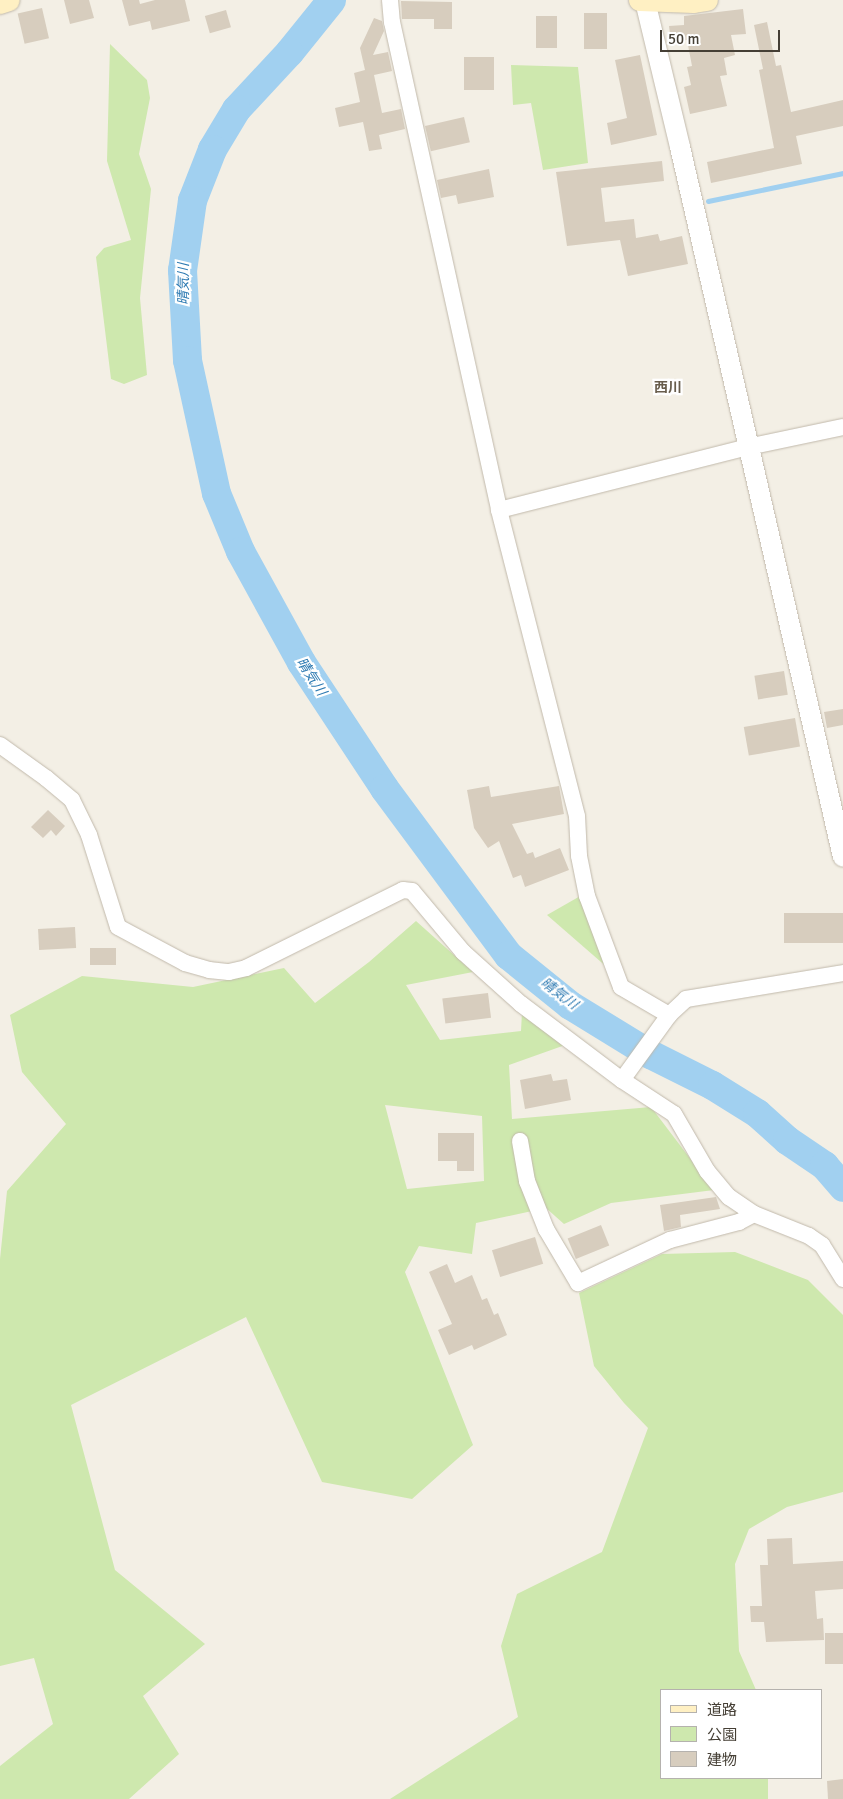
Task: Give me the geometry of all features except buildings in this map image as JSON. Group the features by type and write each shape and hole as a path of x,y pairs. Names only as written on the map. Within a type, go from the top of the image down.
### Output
{"main road":[{"path":"0,2 9,0"},
{"path":"643,0 694,2 707,0"}],"street":[{"path":"390,0 392,22 499,510 577,816 579,856 587,896 621,987 669,1015"},
{"path":"643,0 680,147 843,857"},
{"path":"499,510 748,447 843,427"},
{"path":"0,746 46,778 72,800 89,835 118,928 185,963 209,970 229,972 246,968 403,890 412,891 463,952 491,979 622,1080 674,1114 707,1171 729,1196 754,1214 809,1236 822,1245 843,1279"},
{"path":"622,1080 669,1015 686,999 843,973"},
{"path":"520,1141 527,1181 546,1229 578,1283 670,1240 739,1222 754,1214"}],"green space":[{"path":"110,44 147,80 150,98 139,154 151,189 140,298 147,375 124,384 111,379 96,257 104,248 131,240 107,161"},
{"path":"511,65 578,67 588,163 543,170 531,103 513,105"},
{"path":"589,891 624,982 547,915"},
{"path":"416,921 473,972 406,985 440,1040 521,1031 522,1012 568,1044 509,1065 512,1119 651,1107 714,1190 611,1203 564,1224 546,1208 476,1223 472,1254 419,1246 405,1272 473,1445 412,1499 322,1482 246,1317 71,1405 115,1570 205,1644 143,1696 179,1754 129,1799 0,1799 0,1766 53,1724 34,1658 0,1666 0,1259 7,1191 66,1124 22,1072 10,1015 82,976 193,987 284,968 315,1003 369,962","holes":["385,1105 482,1116 484,1181 407,1189"]},
{"path":"735,1252 808,1280 843,1315 843,1492 787,1507 749,1529 735,1564 739,1651 756,1689 660,1689 660,1779 768,1779 768,1799 390,1799 518,1717 501,1646 517,1594 602,1552 648,1428 624,1403 594,1366 579,1293 662,1254"}],"waterway":[{"name":"晴気川","path":"331,0 289,52 236,109 212,149 192,200 182,270 187,360 216,493 240,551 301,662 384,788 508,955 570,1005 650,1054 712,1085 757,1113 787,1140 824,1165 843,1187"},
{"path":"708,201 843,173"}],"district":[{"name":"西川","path":"668,388"}]}
